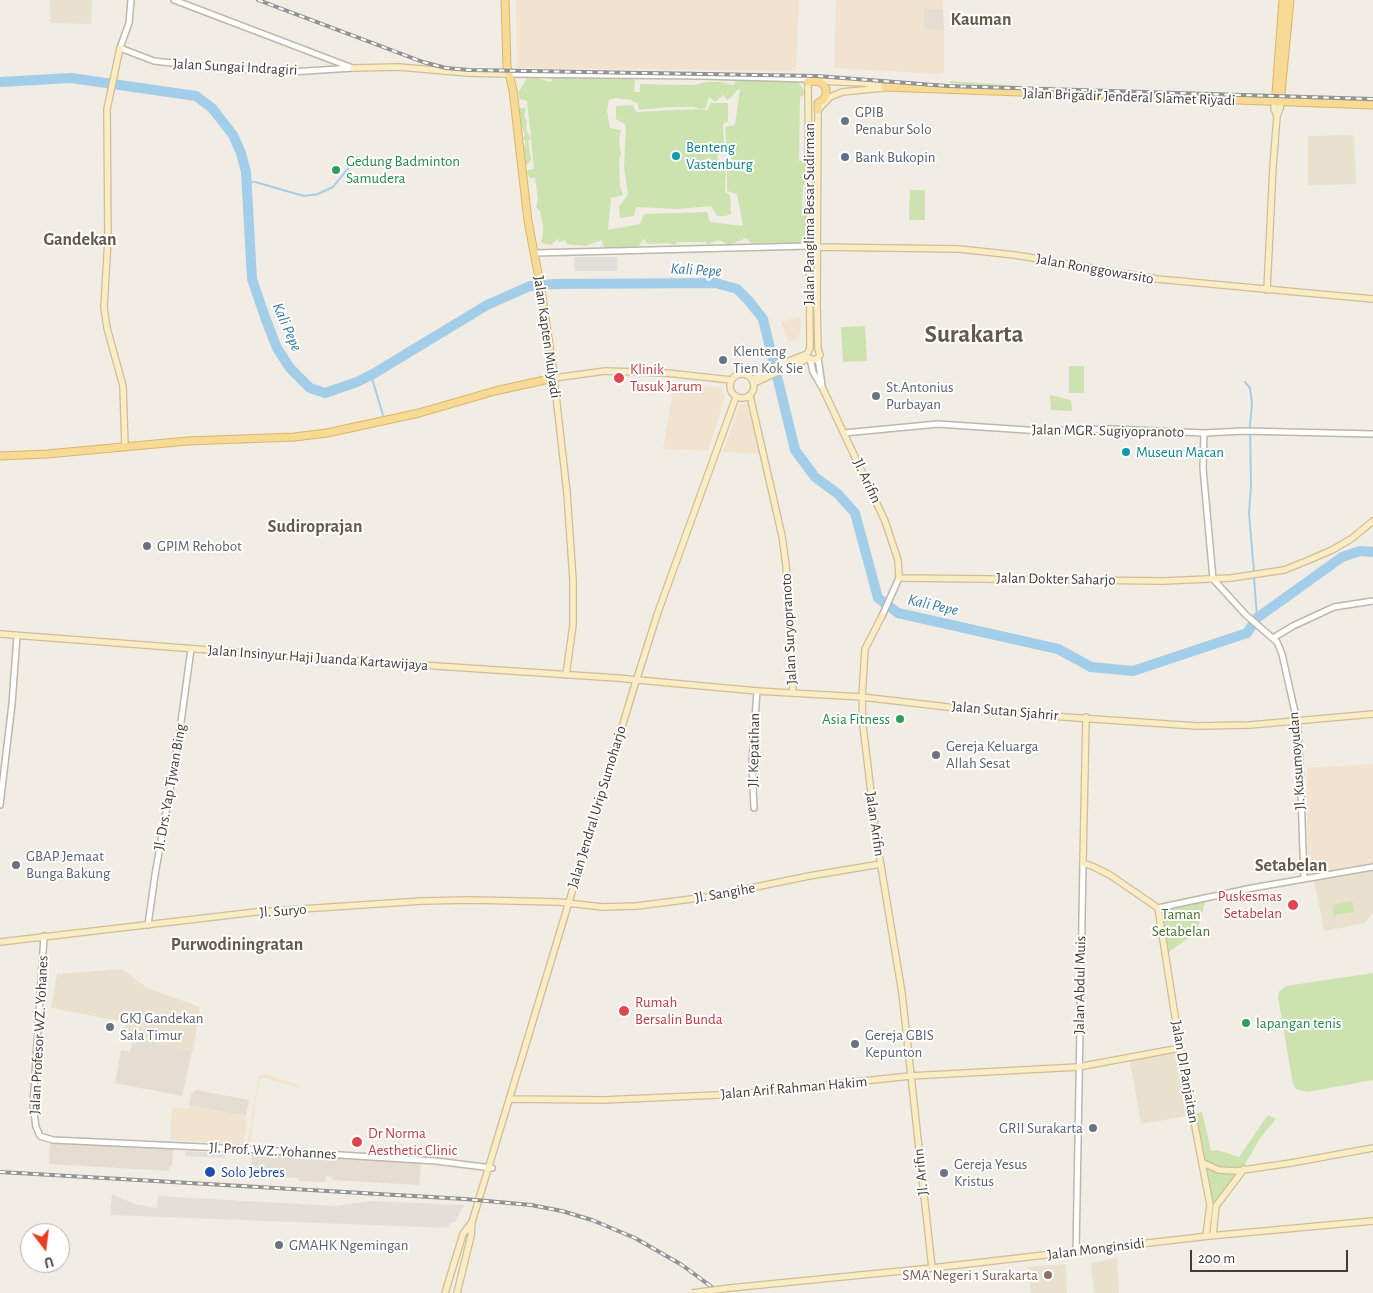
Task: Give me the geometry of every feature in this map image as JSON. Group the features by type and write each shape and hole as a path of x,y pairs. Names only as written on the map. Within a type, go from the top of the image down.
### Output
{"main road":[{"name":"Jalan Kapten Mulyadi","path":"505,0 509,74 513,90 528,221 541,289 554,378 566,484 573,580 573,625 566,675"},
{"path":"1267,290 1272,166 1276,116 1280,109 1278,93 1283,0"},
{"path":"1278,93 1290,0"},
{"path":"120,48 107,117 108,233 104,307 107,328 123,386 125,447"},
{"path":"353,68 406,68 509,74"},
{"path":"808,81 818,80 823,84 826,92 823,100 818,103 818,110"},
{"name":"Jalan Brigadir Jenderal Slamet Riyadi","path":"818,80 843,81 885,87"},
{"name":"Jalan Panglima Besar Sudirman","path":"808,81 809,355"},
{"path":"842,92 843,81"},
{"name":"Jalan Brigadir Jenderal Slamet Riyadi","path":"818,110 830,97 842,92 885,87 1373,105"},
{"name":"Jalan Panglima Besar Sudirman","path":"818,110 817,247 818,349 820,352 818,358"},
{"name":"Jalan Ronggowarsito","path":"817,247 959,249 1015,255 1157,280 1373,299"},
{"path":"753,382 772,371 809,355 814,347 818,349"},
{"path":"809,355 814,360 818,358"},
{"path":"0,456 47,454 188,441 326,433 418,413 495,391 554,378 605,371 667,373 731,380"},
{"path":"743,374 753,382 753,390 750,396 743,398 733,395 729,388 731,380 736,375 743,374"},
{"name":"Jl. Arifin","path":"823,389 888,530 898,560 899,578"},
{"name":"Jalan Suryopranoto","path":"750,396 782,536 786,565 793,692"},
{"name":"Jalan Jendral Urip Sumoharjo","path":"457,1293 472,1236 472,1222 490,1168 509,1099 636,680 658,612 736,397"},
{"name":"Jalan Dokter Saharjo","path":"899,578 1163,581 1212,579 1284,570 1332,550 1351,539 1373,521"},
{"name":"Jalan Arifin","path":"882,616 865,649 862,696 865,745 881,864 902,993 910,1076"},
{"name":"Jalan Insinyur Haji Juanda Kartawijaya","path":"0,634 636,680"},
{"name":"Jalan Sutan Sjahrir","path":"636,680 756,691 862,696 990,712 1224,726 1373,714"},
{"name":"Jalan Abdul Muis","path":"1083,864 1086,717"},
{"name":"Jl. Sangihe","path":"568,904 602,908 660,904 719,895 809,876 881,864"},
{"path":"1083,864 1108,874 1158,908"},
{"name":"Jl. Suryo","path":"0,942 256,912 422,901 472,900 568,904"},
{"name":"Jalan DI Panjaitan","path":"1158,908 1180,1048 1213,1206 1206,1236"},
{"name":"Jalan Arif Rahman Hakim","path":"509,1099 603,1100 741,1094 910,1076 1078,1067 1180,1048"},
{"name":"Jl. Arifin","path":"910,1076 932,1268"},
{"path":"1203,1163 1210,1167 1227,1171 1291,1163 1373,1148"},
{"path":"1213,1235 1213,1206 1244,1169"},
{"name":"Jalan Monginsidi","path":"691,1293 932,1268 1213,1235 1373,1221"},
{"name":"Jalan Jendral Urip Sumoharjo","path":"445,1293 462,1234 472,1222"},
{"path":"456,1255 466,1258"}],"street":[{"path":"120,48 129,23 131,0"},
{"path":"174,0 353,68"},
{"name":"Jalan Sungai Indragiri","path":"120,48 159,62 207,67 291,72 353,68"},
{"path":"509,74 702,76 808,81"},
{"path":"534,254 809,246"},
{"path":"809,355 813,372 823,389"},
{"path":"818,358 823,389"},
{"name":"Jalan MGR. Sugiyopranoto","path":"844,433 938,424 1041,431 1110,429 1204,433 1249,431 1373,434"},
{"path":"1204,433 1204,468 1212,579"},
{"name":"Jalan Arifin","path":"882,616 899,578"},
{"name":"Jl. Kusumoyudan","path":"1212,579 1251,620 1274,638 1282,654 1297,721 1304,879"},
{"path":"1274,638 1293,626 1334,607 1373,601"},
{"path":"0,805 10,722 17,636"},
{"name":"Jl. Drs. Yap Tjwan Bing","path":"148,924 178,744 191,649"},
{"name":"Jl. Kepatihan","path":"754,808 752,763 756,691"},
{"name":"Jalan Abdul Muis","path":"1076,1252 1083,864"},
{"path":"1158,908 1210,896 1373,867"},
{"name":"Jalan Profesor WZ. Yohanes","path":"44,936 33,1106 34,1122 40,1136 52,1140 156,1145"},
{"name":"Jl. Prof. WZ. Yohannes","path":"156,1145 436,1161 490,1168"}],"shaded area":[{"path":"50,0 92,0 91,24 51,23"},
{"path":"516,0 799,0 796,71 518,68"},
{"path":"836,0 943,0 943,9 924,8 924,29 944,30 944,72 939,74 834,68"},
{"path":"924,8 943,9 944,30 924,30"},
{"path":"1354,135 1356,184 1308,185 1308,136"},
{"path":"574,257 618,257 617,271 574,271"},
{"path":"799,317 801,322 799,340 788,342 781,322"},
{"path":"675,381 721,388 725,397 708,451 663,449"},
{"path":"749,403 760,454 723,452 739,405"},
{"path":"1373,764 1373,863 1313,872 1308,869 1307,768"},
{"path":"1373,870 1373,913 1365,923 1324,931 1314,880"},
{"path":"122,969 147,988 200,1007 193,1051 123,1034 126,1022 51,1008 57,974"},
{"path":"137,1038 192,1051 182,1096 115,1083 121,1050 130,1052 132,1043 136,1044"},
{"path":"1175,1053 1186,1116 1141,1124 1130,1061"},
{"path":"265,1074 299,1085 299,1088 263,1078 260,1079 250,1145 247,1145 259,1076"},
{"path":"196,1090 249,1100 246,1116 189,1105 191,1094"},
{"path":"190,1105 245,1116 244,1120 247,1122 244,1142 240,1147 238,1144 170,1140 172,1107 189,1109"},
{"path":"50,1142 173,1148 172,1166 169,1166 169,1171 49,1164"},
{"path":"185,1151 225,1153 225,1158 185,1156"},
{"path":"252,1152 421,1164 419,1185 332,1180 332,1177 326,1176 325,1182 299,1181 298,1178 250,1176"},
{"path":"112,1194 135,1204 157,1208 158,1196 335,1206 371,1201 464,1205 455,1222 451,1222 448,1228 110,1215"},
{"path":"1117,1258 1119,1293 1094,1293 1091,1263"},
{"name":"SMA Negeri 1 Surakarta","path":"1066,1264 1067,1293 1031,1293 1027,1267"}],"green space":[{"path":"534,74 538,78 549,82 552,81 552,74 628,77 633,78 635,81 634,92 640,92 640,84 694,85 706,82 720,82 734,85 736,80 750,81 751,79 776,77 781,81 791,79 799,83 805,92 800,97 799,161 803,160 810,165 812,172 812,181 803,185 802,206 806,207 812,217 807,237 800,244 765,245 761,243 752,244 746,238 730,245 718,240 708,244 705,242 678,242 674,245 667,243 648,244 644,239 637,248 609,250 603,246 602,240 585,246 567,244 565,240 560,242 557,239 551,245 542,243 543,226 540,211 536,207 538,200 535,178 530,178 527,173 528,170 534,169 531,139 528,140 531,160 527,165 523,159 523,150 526,142 523,139 525,134 519,121 521,117 519,110 524,108 526,110 524,115 527,122 526,130 531,138 527,101 520,99 518,93 527,75","holes":["740,89 735,125 725,127 727,152 732,160 727,166 727,191 737,194 743,226 710,222 707,212 644,214 640,224 608,230 611,198 623,195 620,186 619,159 621,155 619,140 621,130 610,128 607,111 609,100 615,98 631,100 638,104 639,110 668,107 706,108 709,97 715,102 723,95 727,100"]},
{"path":"950,81 1050,88 1050,89 950,83"},
{"path":"711,103 728,103 728,122 724,123 723,127 725,152 719,153 717,157 720,165 726,166 725,192 730,195 731,214 717,216 711,206 678,209 636,207 634,216 620,218 619,206 628,195 624,167 626,125 616,119 616,106 633,105 636,112 707,110"},
{"path":"910,190 925,190 925,220 909,220"},
{"path":"865,326 867,361 843,362 841,327"},
{"path":"1069,366 1084,366 1084,393 1069,393"},
{"path":"1050,395 1071,400 1072,411 1051,410"},
{"name":"Taman Setabelan","path":"1206,899 1197,932 1166,954 1160,909"},
{"path":"1352,901 1354,912 1334,915 1332,905"},
{"path":"1373,973 1373,1080 1307,1092 1296,1089 1293,1084 1278,997 1279,992 1286,986"},
{"path":"1202,1112 1211,1151 1217,1150 1239,1157 1268,1115 1276,1119 1260,1138 1243,1168 1220,1168 1204,1162 1194,1114"},
{"path":"1204,1165 1243,1170 1214,1207 1212,1207"}],"waterway":[{"name":"Kali Pepe","path":"0,82 71,78 196,96 212,108 233,135 241,153 246,172 252,279 277,348 290,368 310,388 325,393 357,382 373,374 487,305 530,286 555,284 716,283 737,289 763,319 795,450 815,477 838,494 855,513 878,598 898,613 1058,649 1091,667 1133,671 1247,633 1257,618 1342,557 1360,551 1373,552"},
{"path":"255,182 304,196 318,194 333,187 357,157"},
{"name":"Kali Pepe","path":"246,172 248,181 253,182"},
{"path":"371,375 383,415"},
{"path":"1245,382 1250,388 1252,403 1249,513 1254,572"},
{"path":"1254,577 1257,618"}],"railway":[{"path":"258,0 423,62 446,68 469,70 817,76 947,86 1373,99"},
{"path":"0,1172 465,1199 531,1205 562,1211 592,1220 635,1238 682,1265 720,1293"}],"place":[{"name":"GPIB Penabur Solo","path":"845,121"},
{"name":"Benteng Vastenburg","path":"676,156"},
{"name":"Bank Bukopin","path":"845,157"},
{"name":"Gedung Badminton Samudera","path":"336,170"},
{"name":"Klenteng Tien Kok Sie","path":"723,360"},
{"name":"Klinik Tusuk Jarum","path":"619,378"},
{"name":"St.Antonius Purbayan","path":"876,396"},
{"name":"Museun Macan","path":"1126,452"},
{"name":"GPIM Rehobot","path":"147,546"},
{"name":"Asia Fitness","path":"900,719"},
{"name":"Gereja Keluarga Allah Sesat","path":"936,755"},
{"name":"GBAP Jemaat Bunga Bakung","path":"16,865"},
{"name":"Puskesmas Setabelan","path":"1293,905"},
{"name":"Rumah Bersalin Bunda","path":"624,1011"},
{"name":"lapangan tenis","path":"1246,1023"},
{"name":"GKJ Gandekan Sala Timur","path":"110,1027"},
{"name":"Gereja GBIS Kepunton","path":"855,1044"},
{"name":"GRII Surakarta","path":"1093,1128"},
{"name":"Dr Norma Aesthetic Clinic","path":"357,1142"},
{"name":"Solo Jebres","path":"210,1172"},
{"name":"Gereja Yesus Kristus","path":"944,1173"},
{"name":"GMAHK Ngemingan","path":"279,1245"},
{"name":"SMA Negeri 1 Surakarta","path":"1048,1275"}],"district":[{"name":"Kauman","path":"981,20"},
{"name":"Gandekan","path":"80,240"},
{"name":"Surakarta","path":"974,334"},
{"name":"Sudiroprajan","path":"315,527"},
{"name":"Setabelan","path":"1291,866"},
{"name":"Purwodiningratan","path":"237,945"}]}
